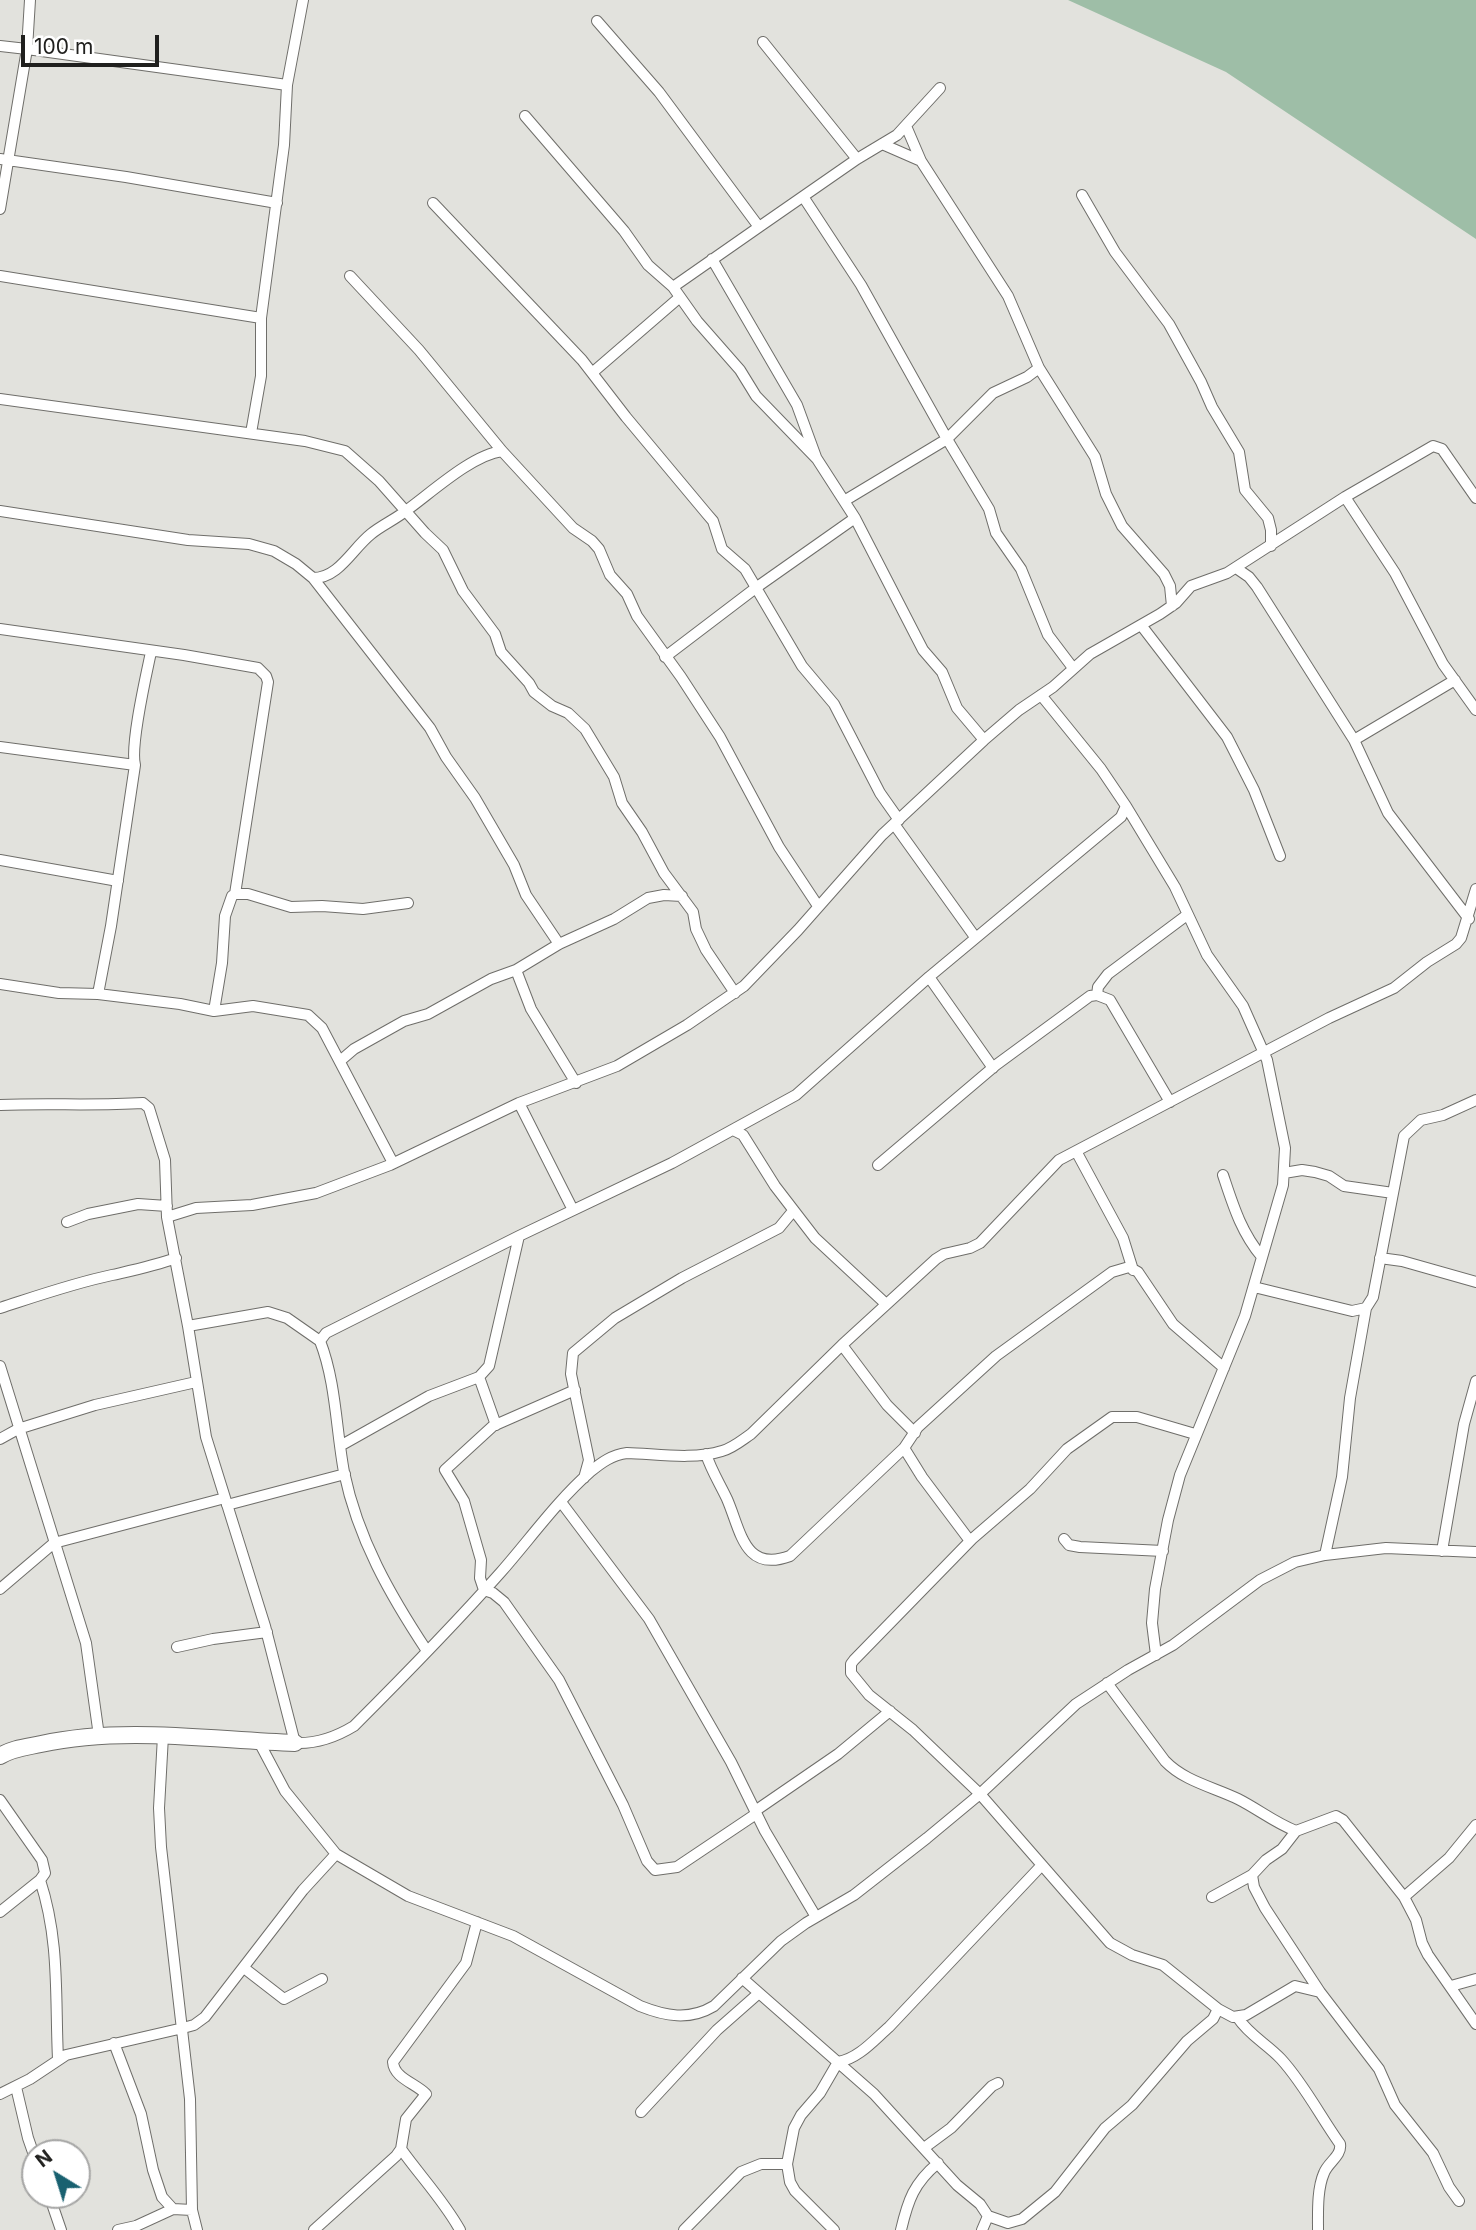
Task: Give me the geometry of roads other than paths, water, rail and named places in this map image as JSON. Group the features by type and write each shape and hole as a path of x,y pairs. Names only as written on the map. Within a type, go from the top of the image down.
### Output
{"street":[{"path":"0,209 5,160 27,48 30,0"},
{"path":"251,433 261,376 261,318 284,145 287,85 303,0"},
{"path":"597,22 659,92 759,227"},
{"path":"763,42 858,159"},
{"path":"0,46 287,85"},
{"path":"673,287 897,135 940,88"},
{"path":"525,116 624,231 648,265 673,287 697,321 740,370 756,397 817,459 855,518 923,650 942,672 957,708 984,740"},
{"path":"906,125 921,162 1008,296 1039,368 1095,457 1106,494 1122,526 1164,574 1170,586 1171,606"},
{"path":"882,144 921,162"},
{"path":"5,160 126,177 277,203"},
{"path":"1082,195 1115,251 1169,324 1201,382 1238,452 1245,490 1268,518 1271,546"},
{"path":"804,198 862,285 989,509 1001,541 1021,569 1048,635 1073,668"},
{"path":"433,203 564,339 708,514 722,549 745,569 802,666 834,704 896,822 975,937"},
{"path":"712,259 797,405 817,459"},
{"path":"0,276 261,318"},
{"path":"350,276 419,350 502,451 577,533 594,544 610,575 627,594 637,616 720,737 779,847 818,906"},
{"path":"592,373 680,297"},
{"path":"844,501 947,439 993,393 1027,377 1039,368"},
{"path":"0,400 251,433 345,450 379,481 443,550 463,591 495,634 501,652 534,692 552,706 568,713 585,729 614,777 622,803 642,832 664,873 693,912 696,929 706,950 735,993"},
{"path":"67,1222 88,1214 138,1204 167,1211 252,1205 316,1194 393,1163 519,1103 617,1066 735,993 780,949 896,822 984,740 1090,654 1171,606 1197,583 1236,568 1345,497 1433,446 1442,449 1476,498"},
{"path":"313,578 330,575 370,534 470,465 494,452 502,451"},
{"path":"1345,497 1395,573 1443,664 1476,710"},
{"path":"0,511 188,540 249,544 274,551 296,564 313,578 430,728 514,865 526,895 559,944"},
{"path":"665,657 757,587 855,518"},
{"path":"1236,568 1257,587 1354,740 1388,813 1469,919"},
{"path":"1142,625 1227,737 1254,790 1280,856"},
{"path":"0,628 258,668 266,676 268,682 234,894 225,916 222,963 214,1011"},
{"path":"98,994 118,881 135,765 133,759 138,723 151,652"},
{"path":"1354,740 1455,680"},
{"path":"1041,695 1101,769 1127,813 1159,858 1207,956 1242,1006 1265,1053 1284,1137 1284,1173 1254,1287 1180,1475 1163,1551 1152,1623 1156,1655"},
{"path":"0,747 135,765"},
{"path":"320,1340 326,1333 519,1236 741,1130 807,1086 929,976 1127,813"},
{"path":"0,860 118,881"},
{"path":"0,1756 9,1751 61,1740 99,1736 147,1734 316,1742 354,1726 484,1590 584,1478 593,1463 616,1454 706,1454 724,1451 751,1434 842,1345 936,1259 980,1243 1059,1160 1329,1018 1394,988 1427,962 1456,944 1469,919 1476,889"},
{"path":"234,894 248,894 291,907 363,909 408,903"},
{"path":"340,1062 354,1049 404,1021 428,1014 491,979 516,970 559,944 614,919 648,898 682,896"},
{"path":"1097,995 1098,987 1108,974 1187,915"},
{"path":"516,970 531,1009 576,1083"},
{"path":"929,976 993,1068"},
{"path":"0,984 59,993 98,994 180,1004 214,1011 253,1006 308,1015 322,1028 393,1163"},
{"path":"878,1166 993,1068 1081,1001 1097,995 1110,1000 1117,1009 1170,1102"},
{"path":"1325,1555 1342,1477 1350,1398 1366,1308 1373,1297 1404,1136 1427,1117 1443,1115 1476,1100"},
{"path":"0,1105 143,1103 149,1108 160,1140 167,1179 167,1211 206,1437 267,1632 295,1743"},
{"path":"519,1103 573,1210"},
{"path":"741,1130 793,1211 814,1238 886,1304"},
{"path":"1076,1151 1123,1238 1133,1270"},
{"path":"1284,1173 1302,1170 1315,1172 1329,1176 1344,1186 1393,1193"},
{"path":"1223,1175 1238,1221 1262,1256"},
{"path":"593,1463 575,1390 571,1360 578,1348 615,1318 682,1278 779,1228 793,1211"},
{"path":"340,1446 429,1396 479,1377 489,1366 519,1236"},
{"path":"0,1308 59,1289 138,1271 176,1258"},
{"path":"1380,1258 1402,1261 1476,1282"},
{"path":"706,1454 745,1542 761,1559 771,1561 790,1556 810,1539 904,1448 918,1427 996,1356 1119,1268 1129,1267 1138,1272 1173,1324 1224,1368"},
{"path":"1254,1287 1352,1311 1366,1308"},
{"path":"188,1325 268,1312 287,1318 320,1340 328,1368 345,1474 367,1547 393,1599 427,1651"},
{"path":"842,1345 887,1405 915,1433"},
{"path":"0,1366 86,1643 99,1736"},
{"path":"479,1377 496,1425"},
{"path":"1442,1551 1464,1424 1476,1381"},
{"path":"0,1439 18,1429 94,1405 196,1382"},
{"path":"484,1590 480,1578 481,1560 464,1500 445,1470 477,1438 496,1425 575,1390"},
{"path":"1195,1433 1137,1417 1112,1417 1067,1448 1030,1489 970,1541 851,1664 852,1673 869,1695 940,1755 980,1794 1104,1938 1132,1955 1163,1965 1280,2058 1340,2144 1341,2149 1326,2168 1322,2180 1318,2230"},
{"path":"904,1448 922,1477 970,1541"},
{"path":"0,1589 54,1543 345,1474"},
{"path":"561,1502 649,1619 816,1917"},
{"path":"1064,1539 1069,1545 1080,1547 1163,1551"},
{"path":"703,2013 714,2006 782,1941 854,1895 980,1794 1076,1704 1173,1645 1269,1575 1306,1558 1386,1548 1476,1552"},
{"path":"484,1590 504,1602 559,1680 623,1805 647,1861 655,1870 677,1867 838,1754 890,1711"},
{"path":"177,1647 267,1632"},
{"path":"1107,1683 1165,1762 1174,1770 1296,1831"},
{"path":"163,1736 159,1808 161,1847 190,2099 192,2210 197,2230"},
{"path":"259,1741 285,1791 336,1854 408,1896 513,1936 640,2006 660,2013 681,2016 703,2013 729,2019"},
{"path":"0,1800 43,1860 45,1873 0,1912"},
{"path":"1212,1897 1252,1875 1258,1867 1282,1849 1296,1831 1336,1816 1343,1820 1404,1897 1416,1920 1428,1955 1476,2024"},
{"path":"1404,1897 1449,1858 1476,1825"},
{"path":"0,2094 16,2087 58,2059 194,2025 205,2017 303,1890 336,1854"},
{"path":"838,2062 845,2061 866,2048 888,2027 1041,1866"},
{"path":"1252,1875 1254,1887 1265,1908 1320,1992 1380,2069 1395,2105 1433,2153 1448,2187 1459,2201"},
{"path":"40,1880 49,1909 57,1958 58,2059"},
{"path":"314,2230 401,2149 406,2119 426,2094 398,2074 393,2062 466,1963 477,1922"},
{"path":"244,1968 284,1999 322,1979"},
{"path":"1295,1986 1304,1968"},
{"path":"742,1978 874,2094 957,2185 980,2204 988,2216 996,2221 1016,2222 1055,2192 1105,2128 1132,2105 1187,2041 1224,2015 1295,1986 1320,1992"},
{"path":"1451,1986 1476,1979"},
{"path":"640,2112 729,2019 759,1993"},
{"path":"703,2013 713,2035"},
{"path":"114,2043 141,2114 153,2170 162,2197 173,2209"},
{"path":"834,2230 795,2191 790,2182 787,2164 794,2128 801,2115 820,2093 838,2062"},
{"path":"924,2148 938,2140 992,2085 998,2083"},
{"path":"16,2087 27,2139"},
{"path":"401,2149 448,2207 460,2230"},
{"path":"684,2230 741,2172 761,2164 787,2164"},
{"path":"901,2230 906,2207 917,2183 938,2164"},
{"path":"54,2209 61,2230"},
{"path":"118,2230 136,2226 173,2209 192,2210"},
{"path":"982,2230 988,2216"}]}
